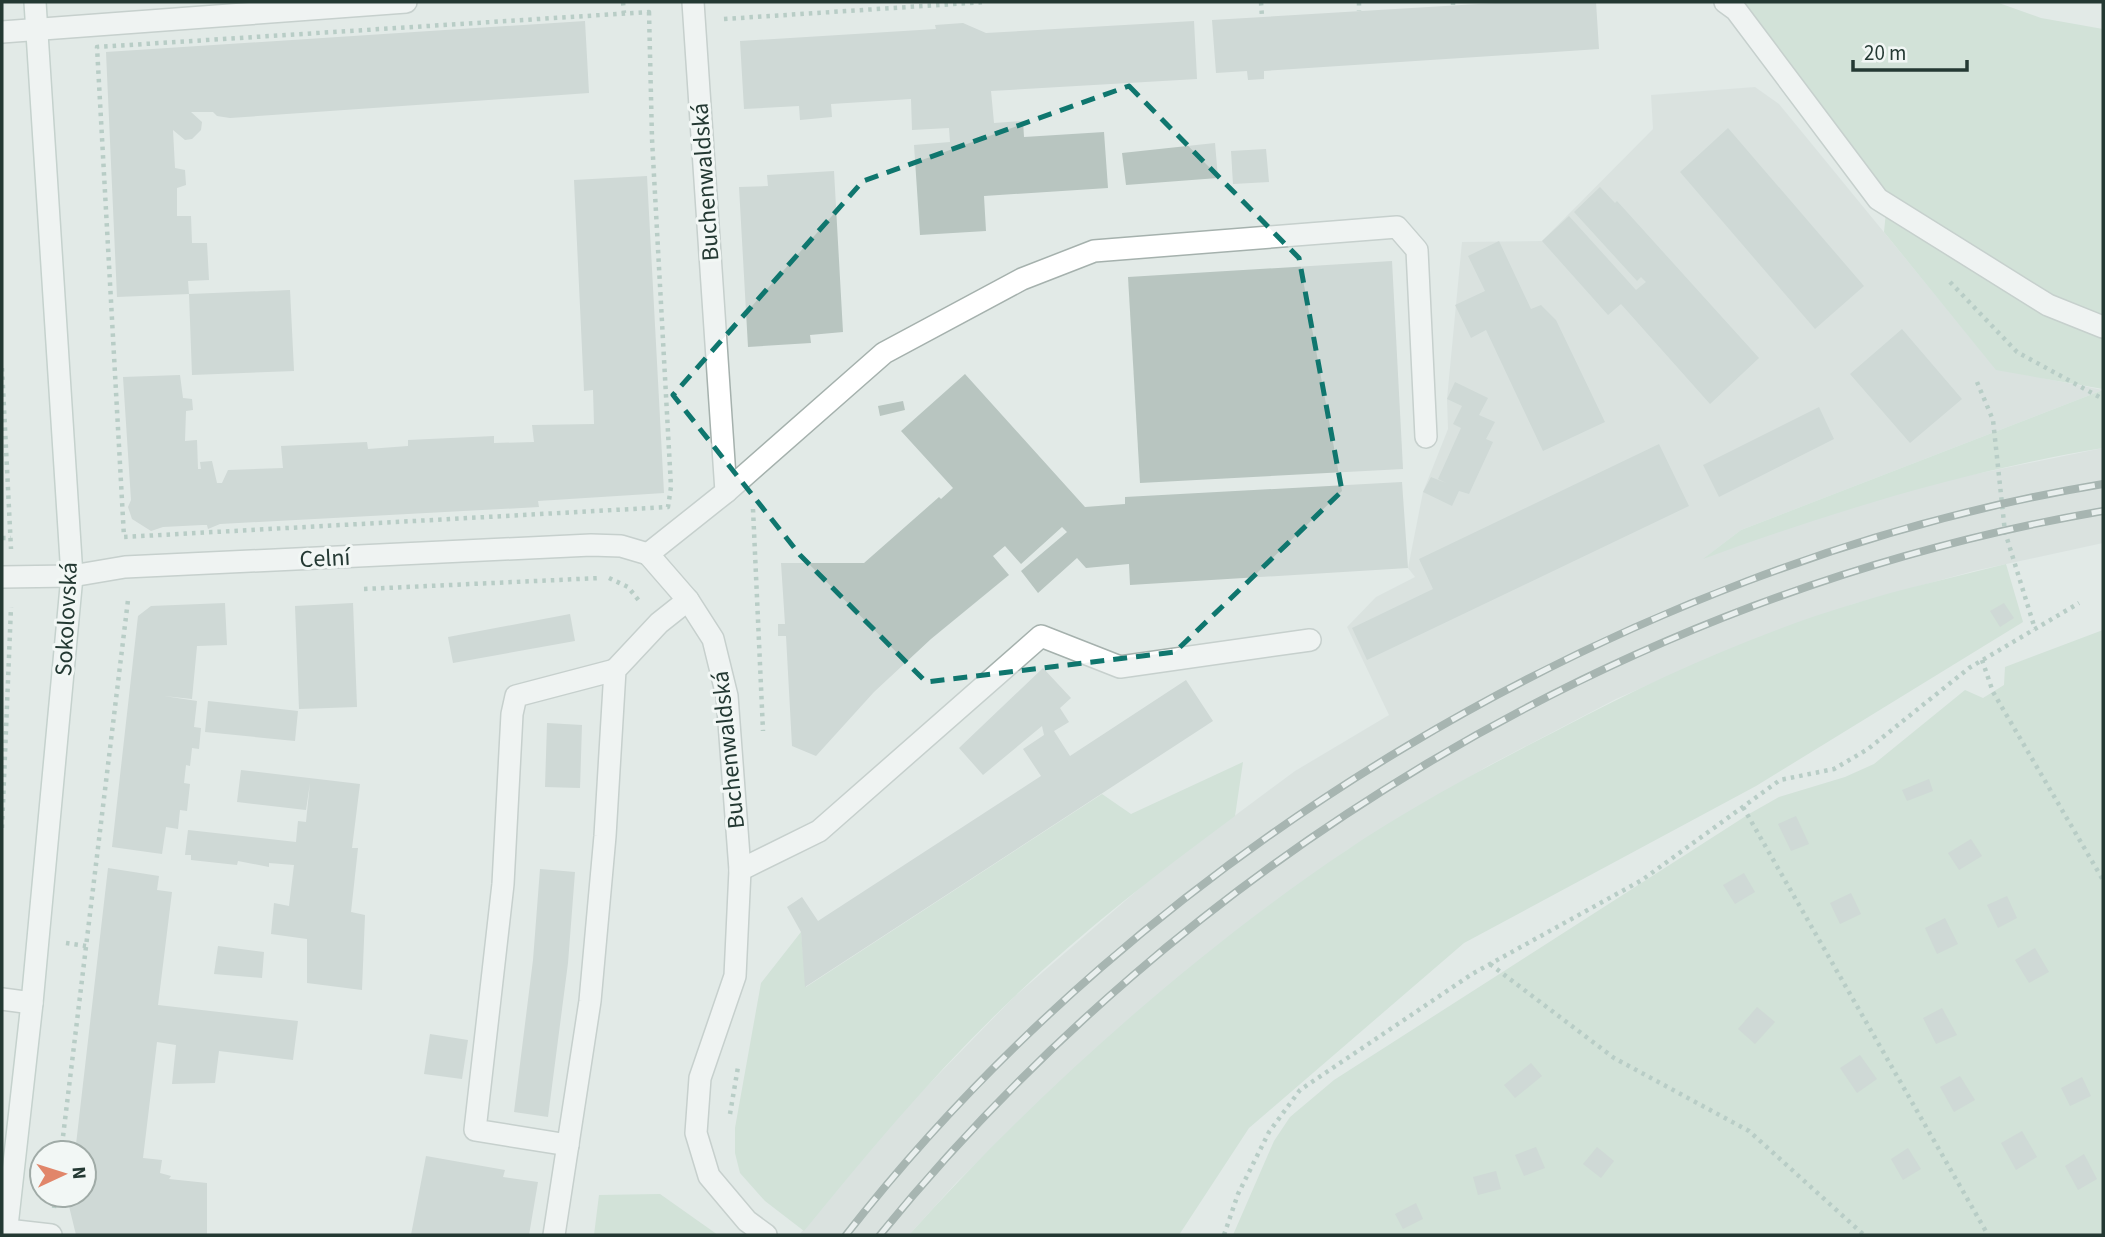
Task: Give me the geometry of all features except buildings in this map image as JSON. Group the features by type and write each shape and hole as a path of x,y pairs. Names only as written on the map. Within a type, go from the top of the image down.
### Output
{"street":[{"name":"Sokolovská","path":"6,1233 32,1003 72,576 35,2"},
{"path":"2,32 406,2"},
{"name":"Buchenwaldská","path":"692,2 726,492"},
{"path":"1725,2 1736,10 1878,199 2048,304 2103,327"},
{"path":"648,554 726,492 884,354 1022,279 1094,251 1397,227 1417,250 1426,437"},
{"name":"Celní","path":"2,577 72,576 125,567 591,545 621,546 648,554"},
{"name":"Buchenwaldská","path":"648,554 688,600 713,639 727,696 740,870 735,976 700,1078 696,1133 709,1176 747,1221 766,1235"},
{"path":"568,1145 475,1130 503,884 512,714 516,696 615,670 659,624 688,600"},
{"path":"740,870 819,831 1041,636 1120,667 1310,640"},
{"path":"554,1235 590,1001 605,836 615,670"},
{"path":"2,999 32,1003"},
{"path":"6,1233 51,1235"}],"path":[{"path":"623,2 624,13"},
{"path":"725,28 724,18 985,2"},
{"path":"1261,2 1262,17"},
{"path":"1359,2 1359,11"},
{"path":"649,12 652,139 671,487 668,507 124,537 97,47 624,13 649,12"},
{"path":"1942,274 2017,352 2103,400"},
{"path":"1978,382 1993,421 2005,532 2035,629"},
{"path":"751,470 763,733"},
{"path":"2,538 11,538"},
{"path":"359,589 612,578 628,587 659,624"},
{"path":"63,1139 127,600 140,599"},
{"path":"1224,1235 1238,1194 1269,1132 1300,1090 1489,964 1642,880 1780,780 1834,769 1868,749 1982,660 2079,603"},
{"path":"1982,660 1993,692 2103,880"},
{"path":"1743,807 1989,1235"},
{"path":"1489,964 1614,1058 1749,1131 1864,1235"},
{"path":"729,1118 739,1065"}],"highlighted area":[{"path":"1129,86 1299,258 1342,491 1175,652 926,682 800,555 673,395 863,181"}],"shaded area":[{"path":"1755,87 1779,104 1996,369 2103,390 1741,530 1706,557 1825,514 1951,479 2103,448 2103,543 1974,571 1853,604 1738,646 1616,699 1488,766 1347,850 1213,949 1078,1065 957,1182 909,1235 799,1235 891,1123 1014,997 1155,875 1295,771 1389,715 1347,627 1376,597 1415,577 1408,568 1423,492 1448,429 1447,399 1462,242 1542,241 1653,129 1651,95"}],"green space":[{"path":"1743,2 1996,2 2041,18 2103,29 2103,389 1996,370 1884,232 1888,193"},
{"path":"2103,390 2103,448 2001,468 1901,494 1703,559 1741,530"},
{"path":"2006,564 2023,622 1756,786 1464,943 1249,1128 1179,1235 909,1235 1008,1131 1116,1029 1231,934 1347,850 1398,817 1477,772 1593,712 1740,644 1872,598"},
{"path":"2103,630 2103,1235 1233,1235 1274,1141 1290,1117 1334,1080 1749,814 1779,797 1845,777 1874,764 1965,690 1983,698 2004,685 2005,667"},
{"path":"1243,762 1235,816 1121,904 1013,998 905,1111 804,1231 765,1201 740,1173 735,1153 735,1128 761,983 801,932 806,987 1102,794 1131,814"},
{"path":"660,1194 718,1235 594,1235 599,1195"}],"railway":[{"path":"846,1235 966,1096 1101,968 1248,851 1407,746 1573,656 1746,581 1924,524 2103,484"},
{"path":"880,1235 1000,1100 1132,976 1275,863 1427,764 1587,677 1754,606 1926,550 2103,511"}]}
